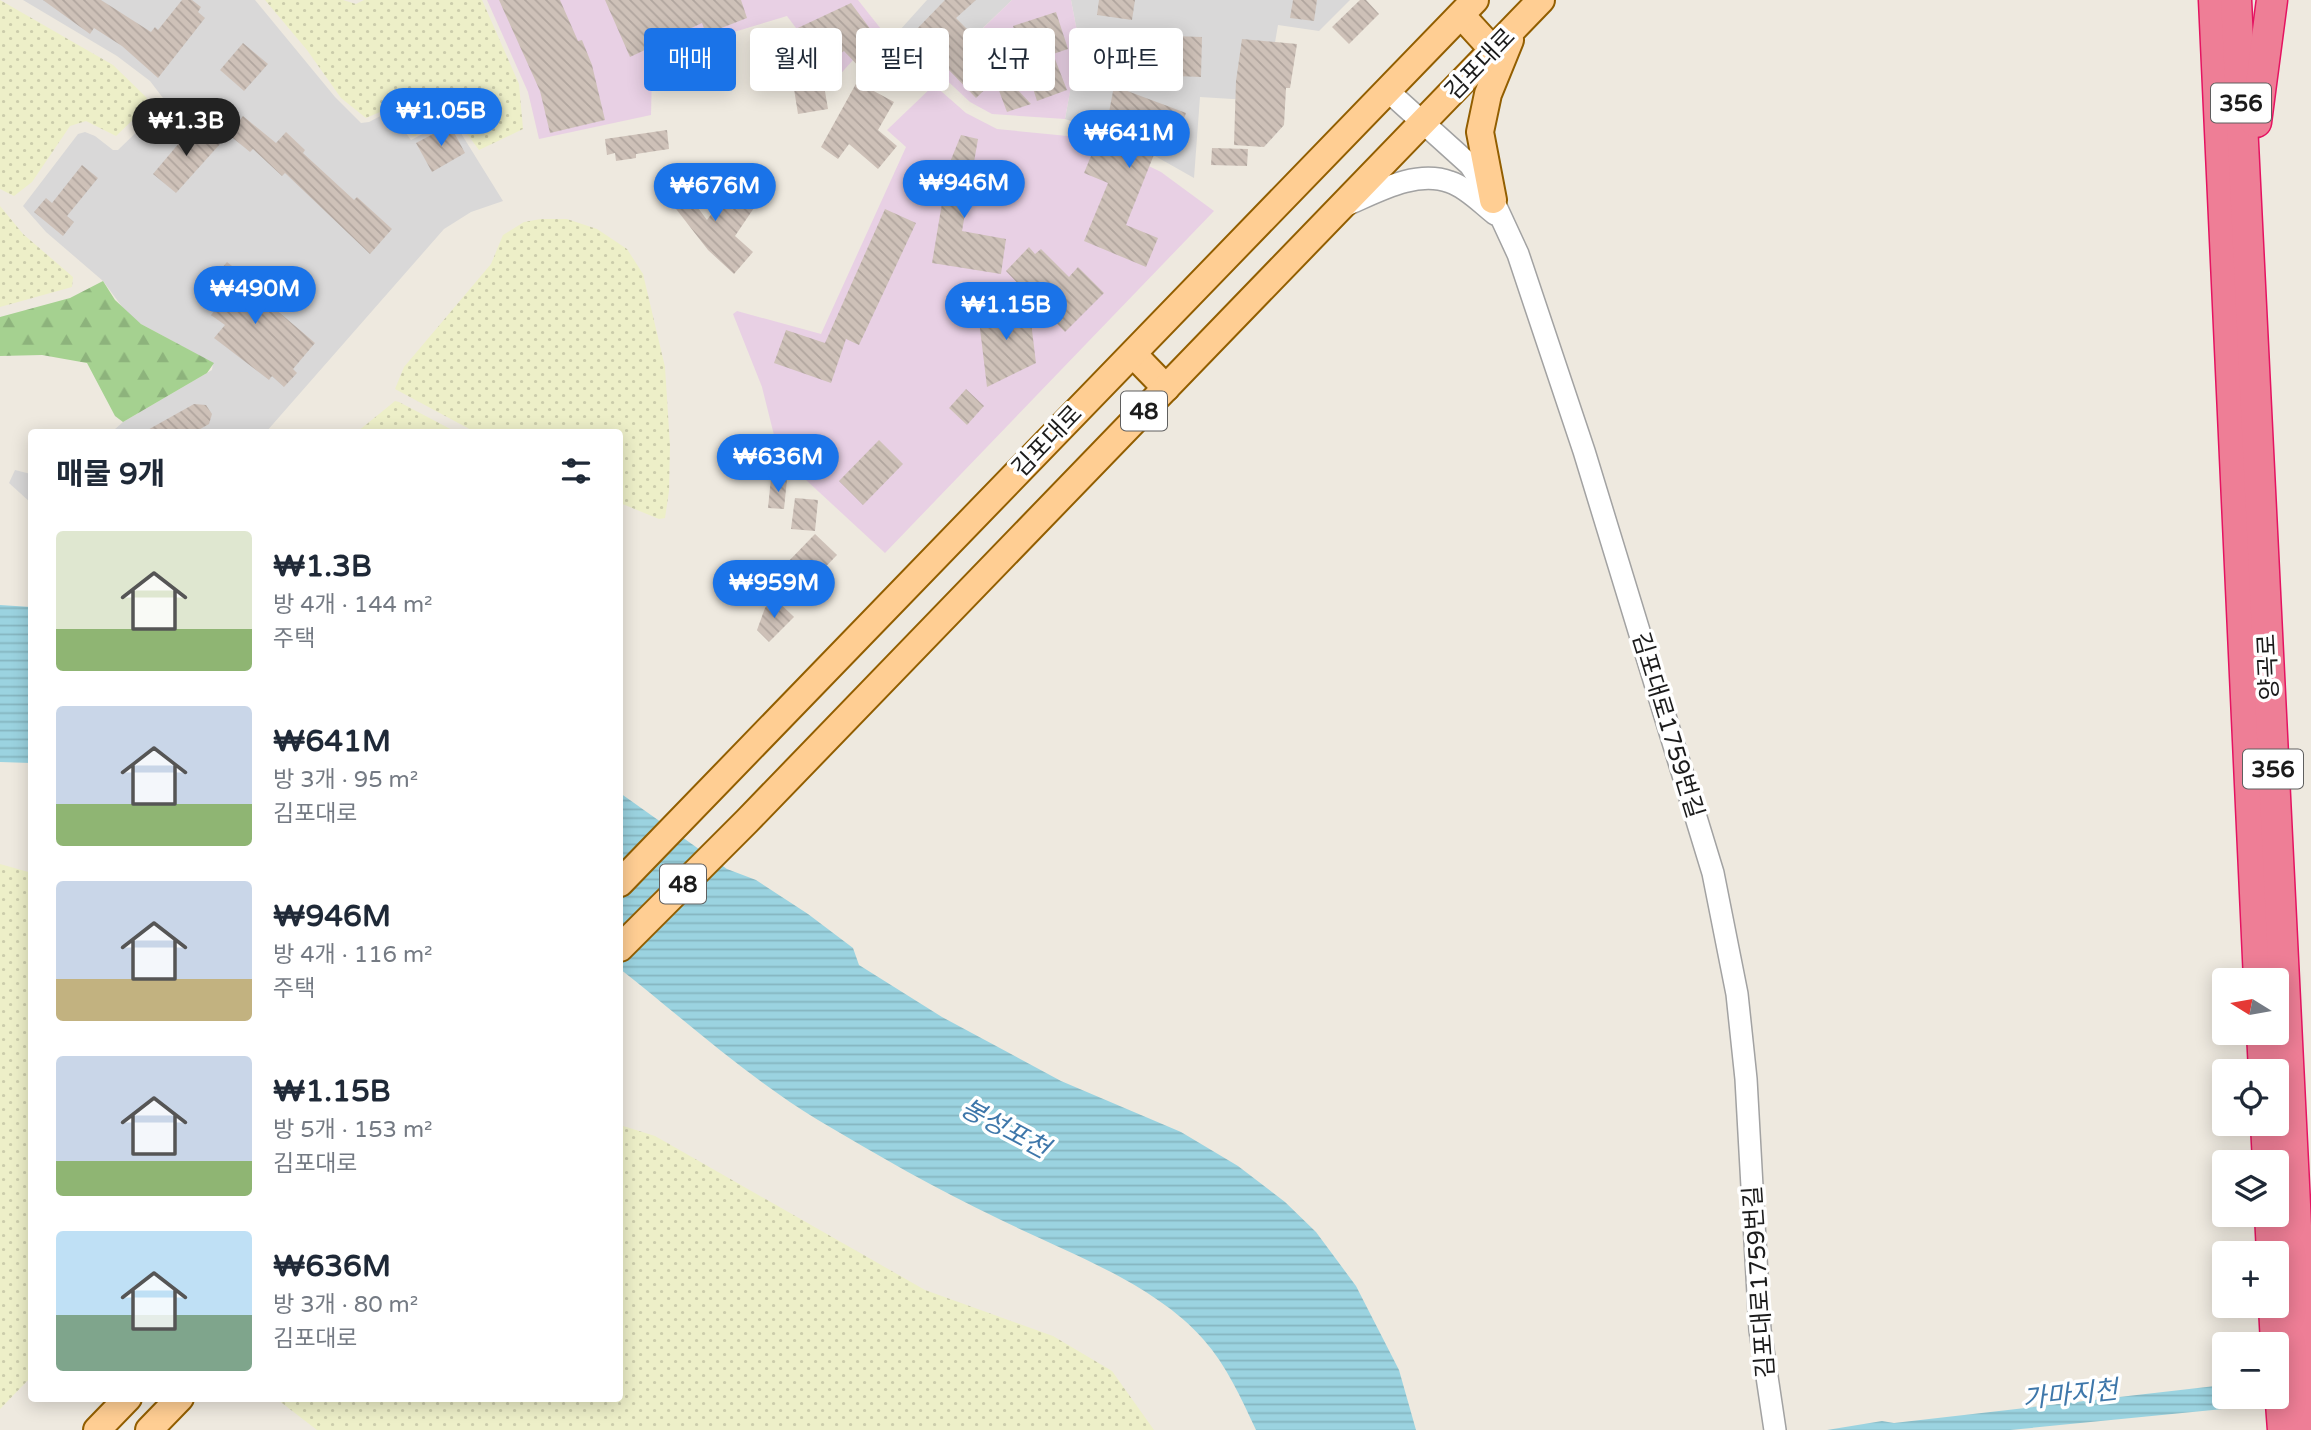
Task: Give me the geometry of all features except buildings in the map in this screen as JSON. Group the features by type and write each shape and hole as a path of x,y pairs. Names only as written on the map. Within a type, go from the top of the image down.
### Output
{"highway":[{"path":"2199,0 2235,204"},
{"name":"양곡로","path":"2214,0 2235,204 2282,1332"},
{"name":"양곡로","path":"2236,0 2235,204 2259,968"},
{"path":"2235,204 2272,0"},
{"name":"356","path":"2289,1367 2306,1430"},
{"name":"356","path":"2283,1409 2283,1430"}],"main road":[{"name":"김포대로","path":"623,945 747,821 1541,0"},
{"name":"김포대로","path":"623,880 1468,8"},
{"path":"1468,8 1493,50"},
{"path":"1498,210 1481,141 1483,115 1488,94 1517,25"},
{"path":"1133,354 1166,388"},
{"path":"97,1430 124,1402"},
{"path":"149,1430 176,1402"}],"street":[{"name":"김포대로1759번길","path":"1388,92 1470,165 1498,210 1518,254 1584,451 1713,873 1729,941 1746,1079 1760,1330 1773,1425"},
{"path":"1342,207 1397,184 1419,179 1436,179 1462,188 1498,210"}],"shaded area":[{"path":"23,0 255,0 335,97 361,123 369,122 390,111 411,140 449,120 454,122 503,201 471,212 444,229 269,429 115,429 212,370 213,363 141,324 126,312 103,281 46,232 23,206 78,134 85,132 95,136 113,150 118,150 151,118 163,98 150,81 117,56"},
{"path":"487,0 858,0 880,28 856,28 856,57 842,72 842,28 796,28 787,16 736,31 736,28 644,28 644,91 652,91 651,115 539,139 528,92"},
{"path":"927,0 1012,0 983,28 963,28 963,47 949,60 949,28 902,28"},
{"path":"1012,0 1071,0 1076,28 1069,28 1070,91 1065,119 992,114 970,102 949,82 949,61 963,48 963,91 1055,91 1055,28 983,28"},
{"path":"1071,0 1350,0 1319,31 1278,25 1265,101 1200,97 1194,178 1125,139 1065,119 1070,91 1183,91 1183,28 1076,28"},
{"path":"928,91 941,91 966,113 997,129 1078,137 1110,147 1161,172 1214,211 885,553 779,455 762,387 733,314 737,311 821,334 906,147 887,130"},
{"path":"15,470 28,473 28,500 9,483"}],"green space":[{"path":"0,0 113,65 147,98 141,112 116,136 86,121 70,126 32,182 14,196 0,189"},
{"path":"265,0 343,0 356,4 364,0 482,0 519,84 523,129 479,150 453,115 414,136 407,133 394,106 366,118 341,98 307,50"},
{"path":"0,206 23,234 73,277 72,287 0,307"},
{"path":"567,219 597,229 627,249 643,274 665,367 670,446 669,491 665,518 659,519 623,504 623,429 469,429 395,389 404,367 491,264 503,235 524,222"},
{"path":"103,281 115,300 141,324 214,363 207,373 123,422 115,416 87,363 42,355 0,356 0,317 70,298"},
{"path":"395,401 450,429 361,429"},
{"path":"0,864 28,872 28,1380 0,1409"},
{"path":"623,1126 655,1136 925,1290 1053,1336 1112,1371 1154,1430 317,1430 281,1402 623,1402"}],"water":[{"path":"0,605 28,607 28,763 0,762"},
{"name":"봉성포천","path":"623,795 727,869 756,880 808,914 853,948 859,965 942,1017 1061,1081 1181,1132 1238,1166 1285,1202 1316,1232 1356,1286 1399,1370 1416,1430 1256,1430 1233,1383 1212,1349 1183,1319 1160,1301 1107,1270 976,1208 885,1159 791,1103 716,1047 623,971"},
{"path":"2212,1386 2212,1409 2223,1409 2010,1430 1827,1430 1882,1421 1894,1423"}],"water label":[{"name":"가마지천","path":"2070,1394"}]}
